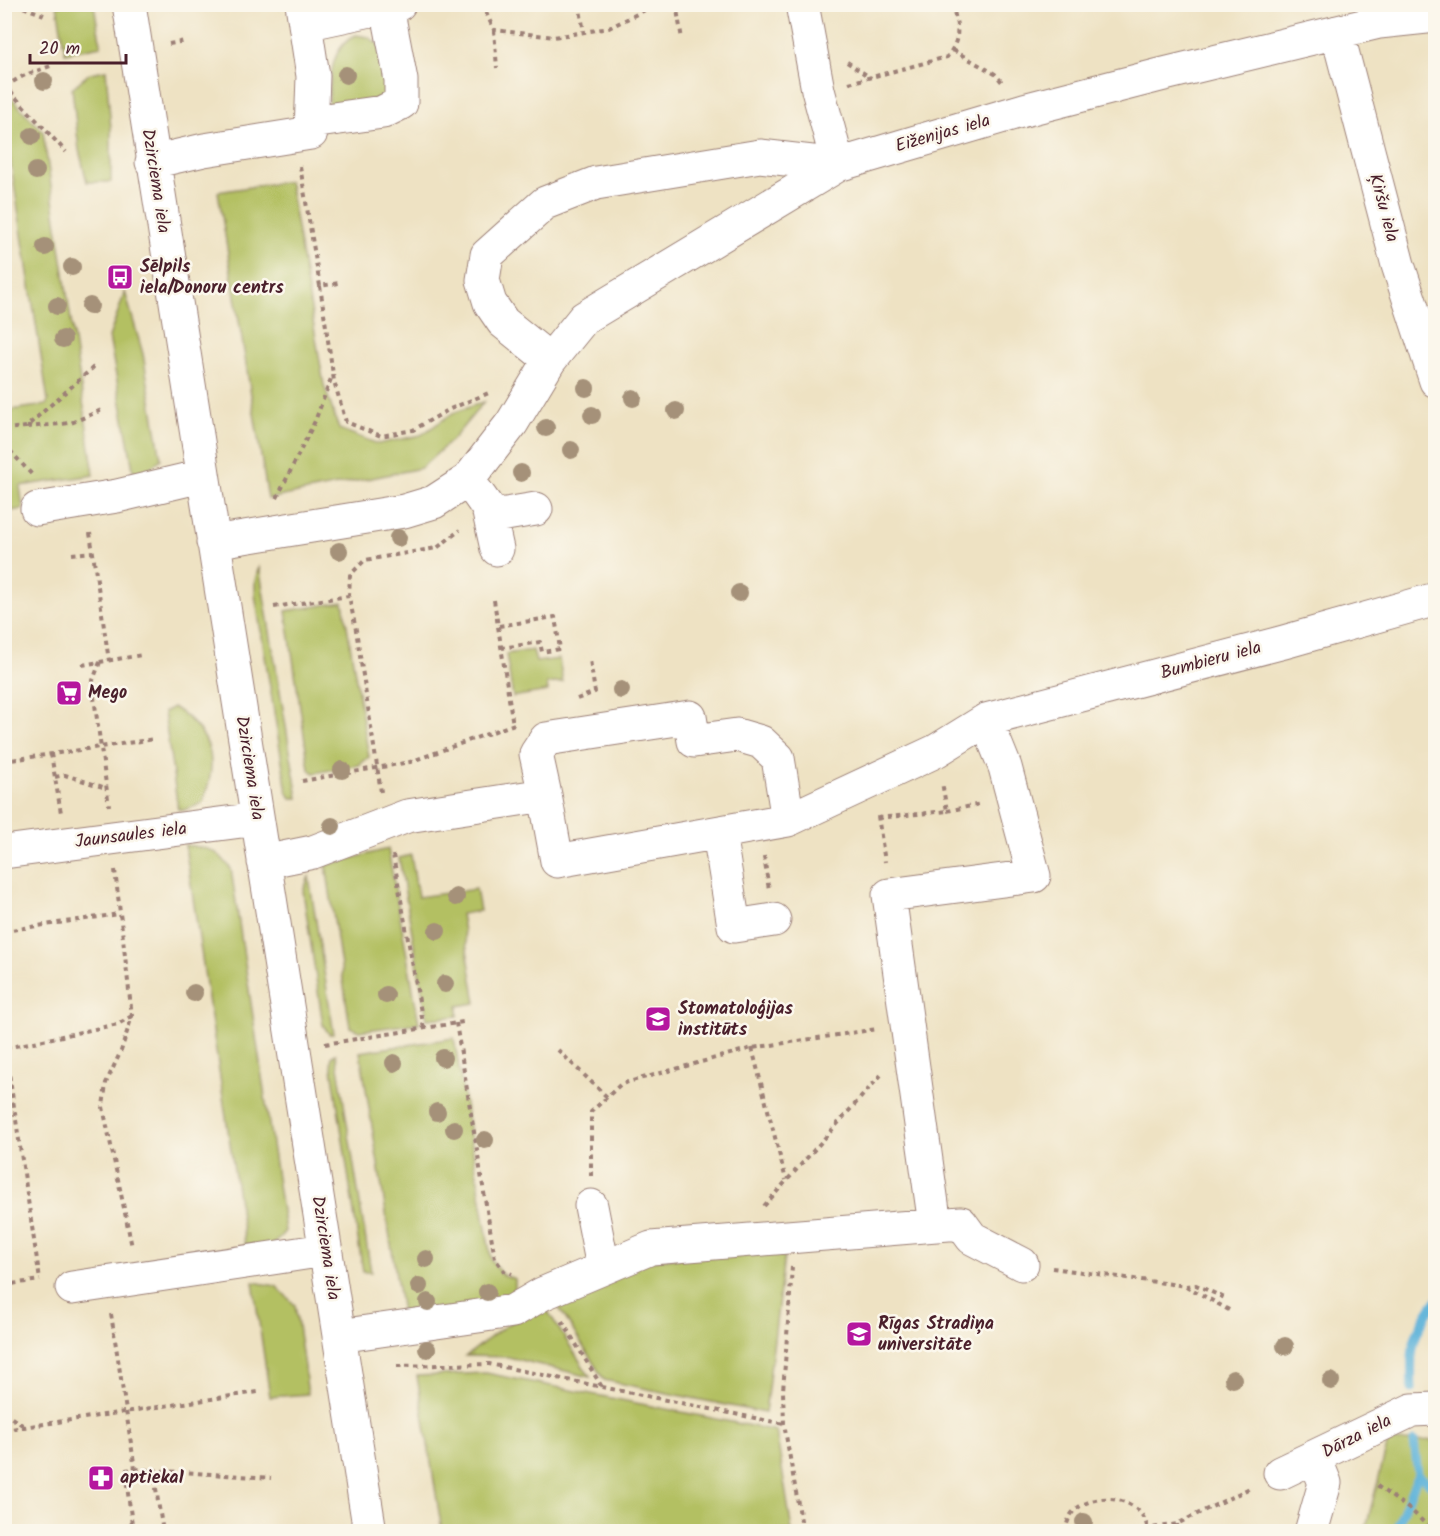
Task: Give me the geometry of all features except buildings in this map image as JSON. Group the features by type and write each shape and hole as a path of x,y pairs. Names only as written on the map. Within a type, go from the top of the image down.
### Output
{"street":[{"name":"Dzirciema iela","path":"129,4 152,162 370,1532"},
{"path":"550,360 503,322 489,303 483,280 487,255 545,203 596,183 760,156 838,165 818,90 802,4"},
{"path":"152,162 383,112 400,103 401,80 393,6 304,14 313,76 303,129"},
{"name":"Eiženijas iela","path":"213,542 404,511 434,502 468,480 512,423 550,360 584,318 606,320 838,165 1024,110 1337,32 1380,22 1436,16"},
{"name":"Ķiršu iela","path":"1337,32 1393,249 1436,381"},
{"path":"37,509 85,502 202,476"},
{"path":"468,480 488,508 500,515 536,509"},
{"path":"488,508 496,549"},
{"name":"Bumbieru iela","path":"545,795 557,861 774,823 873,781 936,751 986,720 1284,642 1436,599"},
{"path":"264,862 313,852 407,816 545,795 536,754 546,739 690,717 694,741 737,735 761,742 778,758 774,823"},
{"path":"935,1225 889,896 1034,876 1005,767 986,720"},
{"name":"Jaunsaules iela","path":"4,852 257,819"},
{"path":"719,833 734,926 774,920"},
{"path":"591,1206 603,1267"},
{"path":"339,1336 513,1311 542,1294 651,1248 961,1223 972,1238 1022,1264"},
{"path":"72,1288 325,1250"},
{"name":"Dārza iela","path":"1280,1473 1412,1410 1436,1409"},
{"path":"1311,1532 1325,1483 1315,1458"}],"path":[{"path":"15,4 44,15"},
{"path":"482,4 494,30 497,68"},
{"path":"579,4 584,32"},
{"path":"494,30 554,37 609,28 657,4"},
{"path":"676,4 682,39"},
{"path":"818,90 947,57 956,45 958,29 952,4"},
{"path":"169,44 185,41"},
{"path":"953,50 995,74 1024,110"},
{"path":"52,65 25,75 5,86 66,152"},
{"path":"303,129 320,286 333,374 346,422 381,436 413,430 450,409 498,389 492,398"},
{"path":"320,286 339,283"},
{"path":"26,427 97,364"},
{"path":"273,507 315,421 333,374"},
{"path":"4,429 70,423 104,409"},
{"path":"85,502 109,661"},
{"path":"375,768 356,630 348,596 350,575 365,560 438,548 488,508"},
{"path":"72,554 93,552"},
{"path":"274,607 348,596"},
{"path":"494,600 513,725"},
{"path":"499,626 555,617 560,649 542,652 540,642 502,648"},
{"path":"82,665 142,656"},
{"path":"575,700 595,692 590,660"},
{"path":"100,662 92,683 132,1016 122,1051 106,1083 103,1107 138,1279"},
{"path":"302,781 410,762 523,721"},
{"path":"4,762 155,739"},
{"path":"878,818 947,811 936,751"},
{"path":"51,754 66,844"},
{"path":"55,777 65,775 106,788"},
{"path":"873,781 889,896"},
{"path":"774,823 774,920"},
{"path":"388,825 423,1029"},
{"path":"4,931 119,914"},
{"path":"6,1048 118,1024 132,1016"},
{"path":"344,1040 463,1022"},
{"path":"456,1023 495,1259 504,1271 520,1278 542,1294 552,1305 602,1387"},
{"path":"591,1206 591,1112 621,1084 752,1048 909,1034"},
{"path":"732,1242 909,1034"},
{"path":"4,1040 40,1280"},
{"path":"752,1048 786,1181"},
{"path":"558,1050 607,1097"},
{"path":"795,1238 783,1391 784,1424 803,1532"},
{"path":"1022,1264 1186,1286 1196,1285 1227,1299"},
{"path":"106,1283 135,1469"},
{"path":"1186,1286 1229,1310"},
{"path":"397,1366 489,1364 784,1424"},
{"path":"4,1430 258,1392"},
{"path":"4,1413 25,1426"},
{"path":"133,1532 125,1470 271,1478"},
{"path":"153,1470 163,1532"},
{"path":"1127,1532 1177,1524 1280,1473"},
{"path":"1377,1486 1412,1511 1434,1532"},
{"path":"1064,1532 1073,1511 1093,1499 1109,1498 1126,1502 1138,1510 1145,1517 1148,1530"},
{"path":"1177,1524 1178,1532"}],"green space":[{"path":"57,5 94,5 101,46 65,53"},
{"path":"356,35 368,37 378,44 395,94 328,113 335,58 347,41"},
{"path":"106,70 111,129 111,182 87,182 79,150 72,88 90,73"},
{"path":"5,91 43,132 94,475 20,486 23,509 5,512 4,411 46,405 48,401 5,126"},
{"path":"289,181 324,385 339,429 378,444 421,435 453,413 484,402 453,439 421,468 268,499 218,192"},
{"path":"125,292 143,354 161,459 135,480 109,337"},
{"path":"259,566 298,798 291,798 287,792 255,595 255,581"},
{"path":"343,602 369,757 359,765 314,773 309,769 286,611"},
{"path":"533,650 536,662 559,659 563,682 547,684 548,691 513,697 506,654"},
{"path":"173,707 197,727 209,749 211,761 208,788 202,803 184,810 178,809 164,712"},
{"path":"185,845 217,853 231,869 285,1231 272,1247 246,1250"},
{"path":"388,849 419,1023 359,1031 350,1027 326,865"},
{"path":"411,855 418,897 476,889 480,911 461,914 476,1003 458,1006 458,1016 427,1019 399,858"},
{"path":"309,877 334,1034 329,1034 323,1025 303,891"},
{"path":"454,1038 491,1259 501,1274 515,1279 515,1296 403,1319 360,1052"},
{"path":"336,1054 371,1272 363,1272 331,1062 332,1056"},
{"path":"785,1249 765,1413 604,1380 556,1303 649,1260"},
{"path":"253,1282 276,1286 295,1305 308,1394 270,1397"},
{"path":"545,1307 590,1377 508,1357 466,1356 508,1324"},
{"path":"486,1373 776,1431 792,1531 442,1531 417,1376"},
{"path":"1435,1440 1435,1531 1365,1531 1388,1442"}],"waterway":[{"path":"1412,1389 1414,1342 1422,1323 1436,1301"},
{"path":"1395,1532 1418,1475 1414,1441"},
{"path":"1418,1475 1436,1489"}],"place":[{"name":"Sēlpils iela/Donoru centrs","path":"120,277"},
{"name":"Mego","path":"69,693"},
{"name":"Stomatoloģijas institūts","path":"658,1019"},
{"name":"Rīgas Stradiņa universitāte","path":"859,1334"},
{"name":"aptieka1","path":"101,1478"}]}
